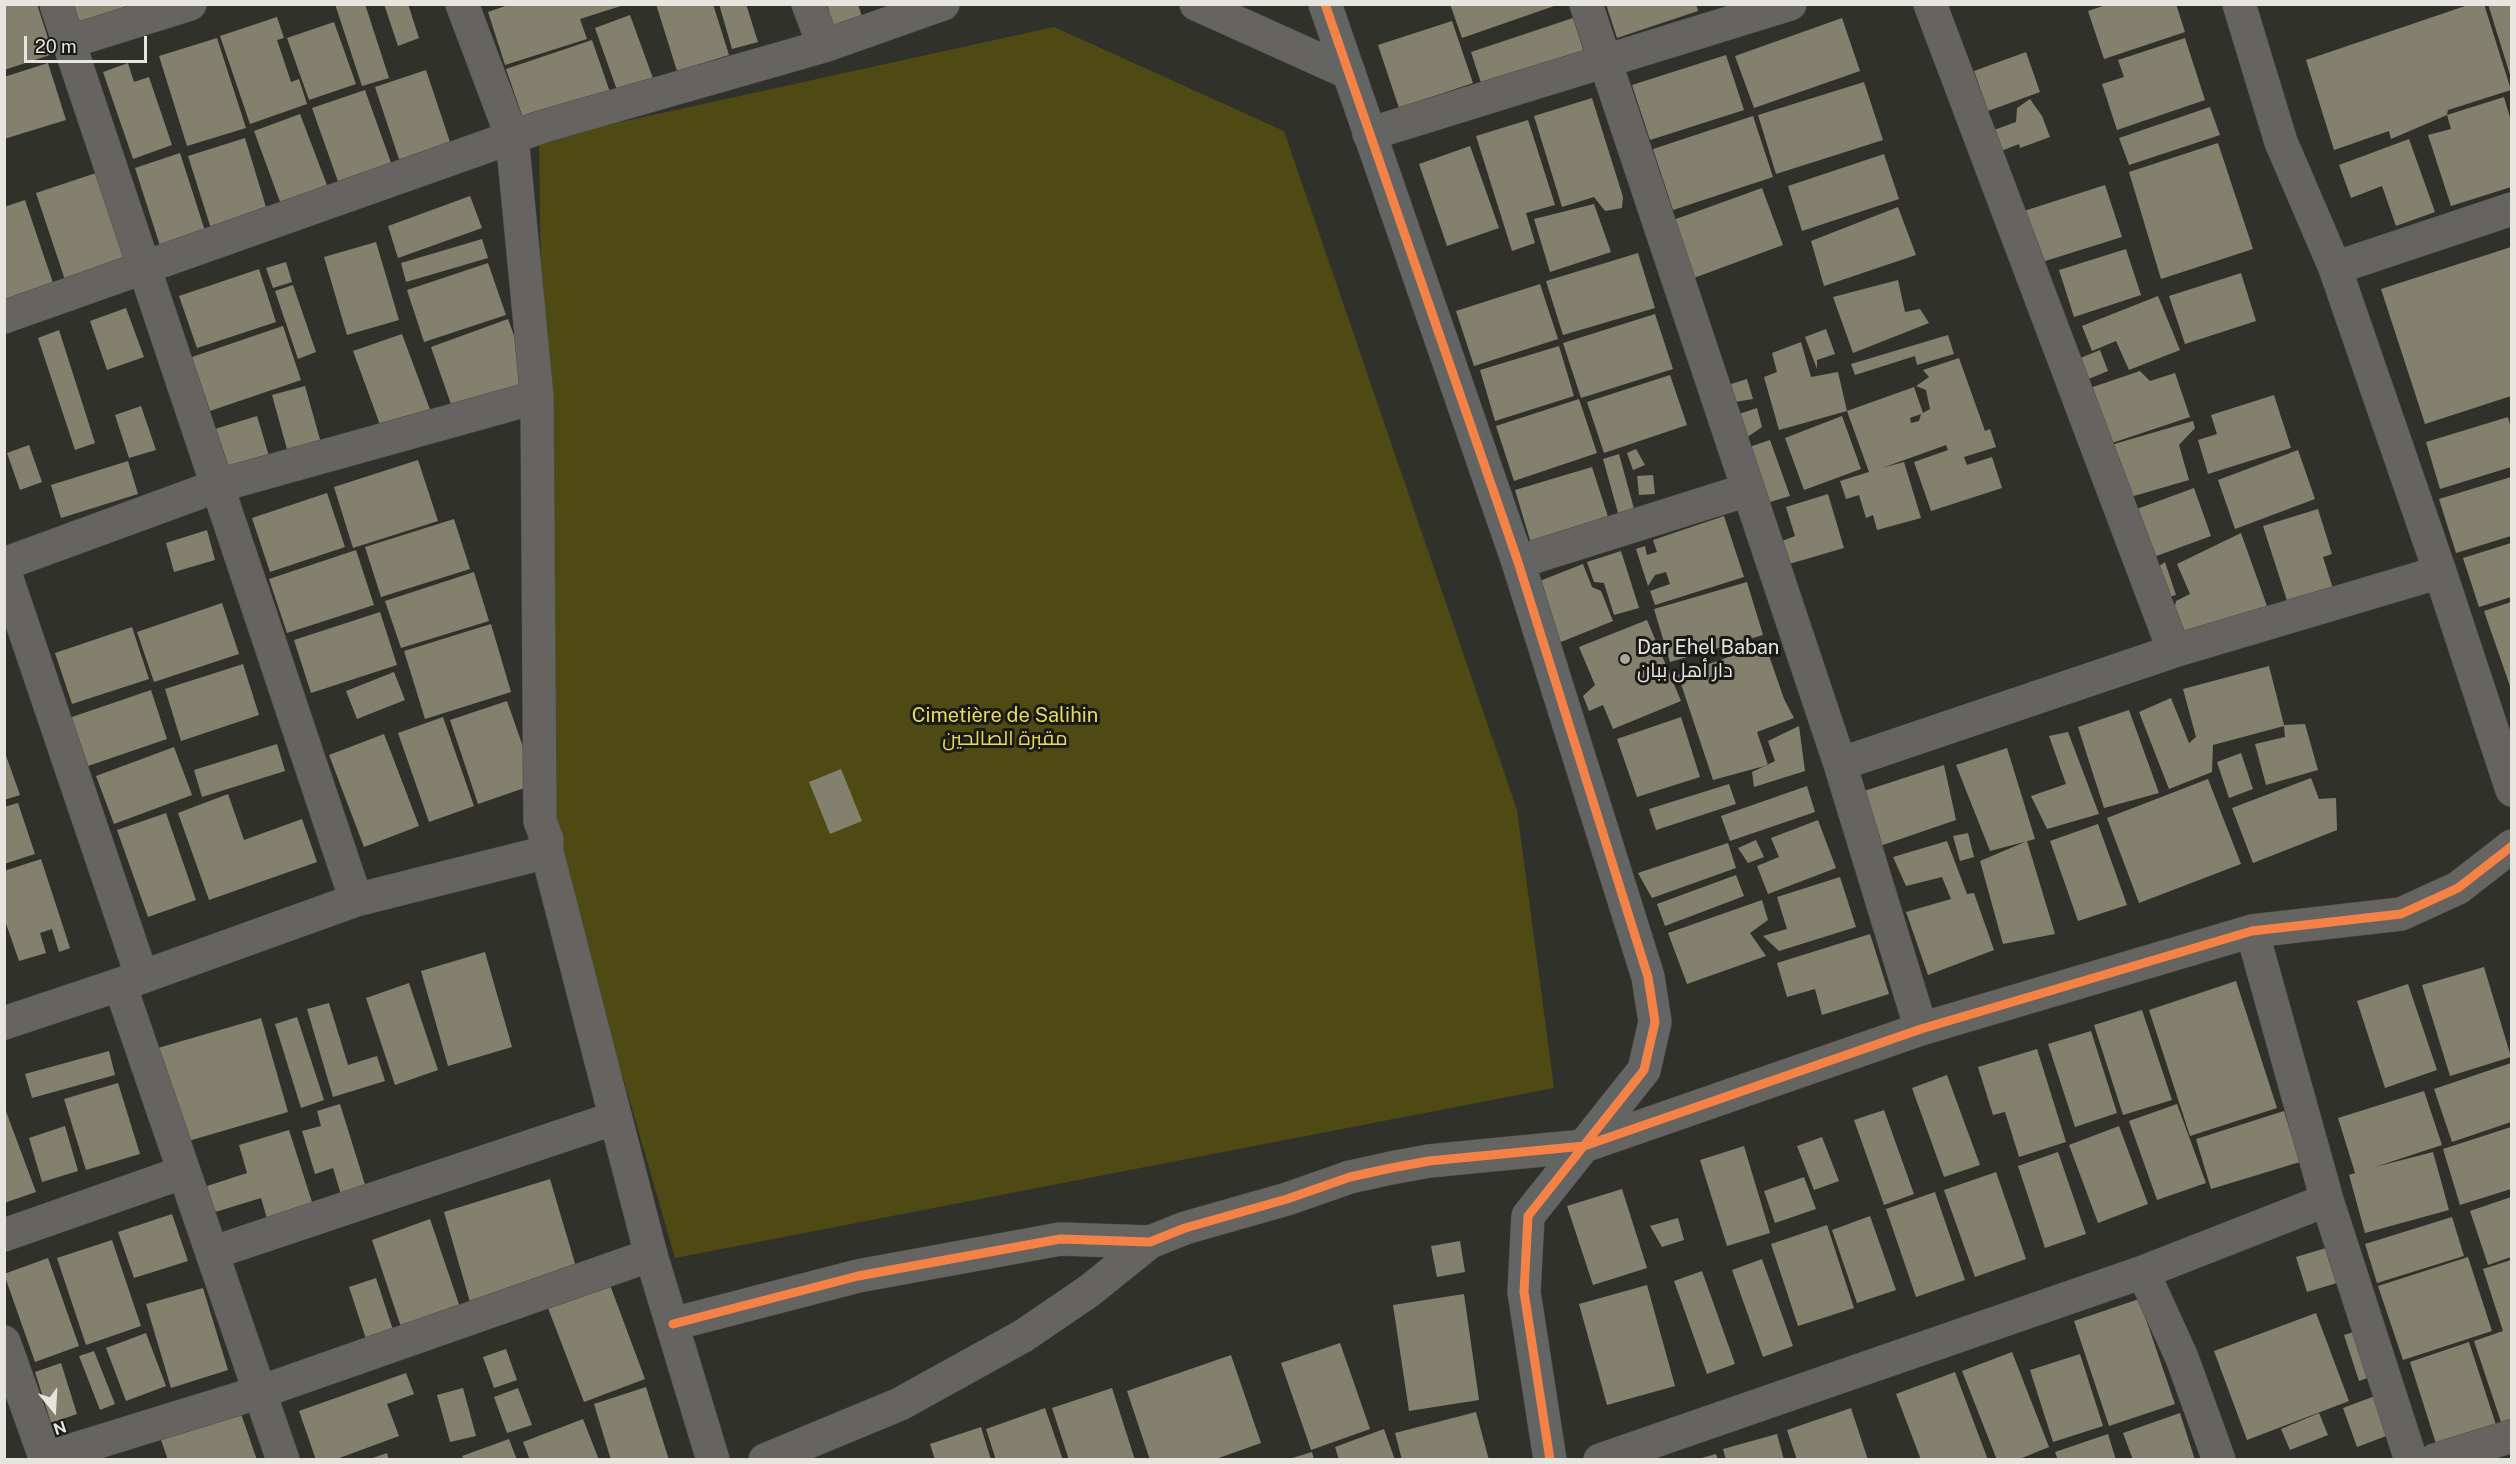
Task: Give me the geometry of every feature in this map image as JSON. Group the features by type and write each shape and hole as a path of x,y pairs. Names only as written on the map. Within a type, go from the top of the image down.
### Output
{"street":[{"path":"56,4 356,900"},
{"path":"69,42 190,4"},
{"path":"462,4 512,137 537,397 540,821 547,840 547,852 651,1255 713,1460"},
{"path":"808,4 824,46"},
{"path":"4,317 512,137 824,46 942,4"},
{"path":"1196,4 1349,73"},
{"path":"1325,4 1368,134 1518,562 1648,977 1654,1022 1644,1070 1528,1216 1524,1292 1550,1460"},
{"path":"1586,4 1840,764 1921,1029"},
{"path":"1368,134 1790,4"},
{"path":"1930,4 2174,651"},
{"path":"2245,6 2281,142 2335,268 2440,572 2511,790"},
{"path":"2335,268 2511,209"},
{"path":"4,564 217,486 537,397"},
{"path":"1518,562 1747,490"},
{"path":"4,570 131,981 184,1172 283,1460"},
{"path":"1840,764 2174,651 2440,572"},
{"path":"765,1460 900,1404 1023,1336 1089,1291 1150,1242 1185,1228 1380,1171 1429,1161 1584,1146 1921,1029 2252,932 2401,914 2458,888 2511,846"},
{"path":"4,1023 131,981 356,900 547,852"},
{"path":"2252,932 2327,1200 2411,1460"},
{"path":"212,1253 615,1118"},
{"path":"4,1235 184,1172"},
{"path":"1600,1460 2143,1272 2327,1200"},
{"path":"673,1324 858,1276 1060,1239 1150,1242"},
{"path":"4,1342 46,1459 260,1392 651,1255"},
{"path":"2143,1272 2182,1358 2219,1460"},
{"path":"2435,1460 2511,1436"}],"green space":[{"name":"Cimetière de Salihin مقبرة الصالحين","path":"1054,27 1284,131 1517,810 1554,1088 675,1258 548,816 539,140"}],"building":[{"path":"4,4 37,4 53,54 4,70"},
{"path":"68,4 129,4 132,13 78,32"},
{"path":"335,4 365,4 389,78 362,86"},
{"path":"384,4 408,4 419,38 398,46"},
{"path":"511,4 624,5 580,19 587,39 505,65 488,12"},
{"path":"656,4 713,4 729,55 677,71"},
{"path":"719,4 746,4 758,42 732,49"},
{"path":"827,4 858,4 862,17 833,26"},
{"path":"1450,4 1557,4 1557,5 1462,38"},
{"path":"1606,4 1696,4 1698,11 1617,38"},
{"path":"2109,4 2176,4 2185,32 2104,59 2088,11"},
{"path":"2471,4 2484,4 2511,90 2448,110 2447,115 2391,139 2389,131 2334,150 2306,60"},
{"path":"2488,4 2511,4 2511,78"},
{"path":"630,15 654,81 618,93 595,28"},
{"path":"277,17 284,38 277,40 291,82 299,79 307,104 250,124 220,36"},
{"path":"1573,18 1584,52 1482,86 1471,52"},
{"path":"1842,18 1860,71 1754,108 1735,56"},
{"path":"1452,21 1473,83 1399,108 1378,45"},
{"path":"334,22 356,84 309,100 287,38"},
{"path":"217,38 246,128 187,146 159,56"},
{"path":"2185,38 2205,100 2117,130 2102,84 2124,77 2118,60"},
{"path":"592,40 611,95 525,124 506,69"},
{"path":"2026,52 2040,92 1988,111 1974,71"},
{"path":"1726,55 1744,110 1650,140 1632,85"},
{"path":"48,63 66,120 4,139 4,77"},
{"path":"128,63 134,82 149,77 172,145 133,159 103,72"},
{"path":"426,70 454,154 403,171 375,87"},
{"path":"1864,82 1883,140 1776,174 1758,115"},
{"path":"365,90 394,171 341,190 312,108"},
{"path":"2504,97 2511,121 2511,187 2451,206 2428,135 2451,129 2447,115"},
{"path":"1592,98 1623,197 1622,208 1605,211 1594,197 1562,207 1534,116"},
{"path":"2030,99 2042,116 2050,137 2020,148 2019,144 2001,151 1994,130 2016,122 2017,108"},
{"path":"2210,107 2220,135 2129,165 2119,138"},
{"path":"300,114 330,193 283,210 254,131"},
{"path":"1753,116 1773,177 1673,210 1653,149"},
{"path":"1528,120 1555,205 1526,213 1535,243 1512,251 1476,136"},
{"path":"245,138 269,217 213,235 188,156"},
{"path":"2409,139 2435,212 2396,226 2382,186 2351,198 2339,165"},
{"path":"2218,143 2253,249 2161,279 2129,172"},
{"path":"1470,146 1499,228 1447,246 1419,164"},
{"path":"180,153 207,237 162,252 135,168"},
{"path":"1884,154 1899,199 1802,231 1788,186"},
{"path":"96,173 126,262 66,283 36,193"},
{"path":"2105,185 2122,237 2042,262 2024,211"},
{"path":"1762,188 1783,245 1683,282 1662,224"},
{"path":"470,196 482,228 398,258 388,226"},
{"path":"25,200 54,286 4,304 4,207"},
{"path":"1594,204 1611,252 1550,272 1534,219"},
{"path":"1898,207 1916,255 1824,286 1811,241"},
{"path":"482,239 488,258 406,282 401,263"},
{"path":"376,242 399,320 347,335 324,257"},
{"path":"2511,247 2511,396 2425,424 2381,289"},
{"path":"2126,249 2141,295 2074,317 2059,270"},
{"path":"1638,253 1655,308 1563,335 1546,281"},
{"path":"286,262 292,282 273,288 266,268"},
{"path":"488,263 506,315 424,342 407,290"},
{"path":"259,269 276,322 197,348 179,296"},
{"path":"2241,273 2256,321 2185,344 2169,296"},
{"path":"1898,280 1905,312 1920,309 1929,323 1853,353 1833,297"},
{"path":"1540,284 1558,339 1474,366 1456,311"},
{"path":"293,285 316,352 298,359 275,291"},
{"path":"2158,296 2180,350 2129,370 2116,341 2092,351 2082,326"},
{"path":"126,308 144,357 107,370 90,321"},
{"path":"1655,314 1673,369 1581,398 1563,343"},
{"path":"508,319 531,382 453,410 431,347"},
{"path":"283,326 301,380 207,412 189,358"},
{"path":"1826,329 1835,354 1817,360 1817,369 1805,337"},
{"path":"59,330 95,443 75,450 38,338"},
{"path":"402,334 432,415 383,433 353,351"},
{"path":"1948,335 1954,354 1917,365 1915,356 1855,375 1851,364"},
{"path":"1801,342 1811,377 1838,372 1847,411 1779,430 1764,377 1777,372 1772,353"},
{"path":"1559,346 1574,396 1495,421 1480,370"},
{"path":"2100,350 2108,371 2086,380 2078,359"},
{"path":"1959,358 1985,431 1990,429 1996,447 1964,457 1967,465 1992,457 2002,488 1931,511 1914,462 1948,450 1946,445 1882,468 1904,462 1921,518 1877,530 1873,515 1866,518 1859,495 1846,499 1840,481 1869,472 1847,411 1914,387 1923,413 1930,409 1926,390 1916,386 1929,377 1923,370","holes":["1921,414 1919,421 1911,423 1910,418"]},
{"path":"2140,371 2150,381 2175,373 2190,417 2103,446 2084,390"},
{"path":"1670,375 1687,425 1604,453 1587,402"},
{"path":"1747,379 1753,399 1735,402 1731,384"},
{"path":"305,386 321,443 288,453 272,395"},
{"path":"2274,395 2291,448 2208,474 2198,440 2217,434 2211,415"},
{"path":"1579,399 1597,453 1514,481 1496,426"},
{"path":"141,406 156,450 129,458 115,415"},
{"path":"1757,408 1762,427 1746,438 1739,414"},
{"path":"257,416 272,466 230,479 215,429"},
{"path":"1842,416 1861,469 1804,490 1785,438"},
{"path":"2508,417 2511,429 2511,467 2440,489 2426,442"},
{"path":"2193,421 2195,428 2179,445 2189,480 2120,500 2104,447"},
{"path":"1770,440 1790,496 1770,502 1749,447"},
{"path":"29,445 42,482 20,490 7,453"},
{"path":"1636,449 1645,465 1633,470 1627,453"},
{"path":"2298,450 2315,499 2235,529 2218,480"},
{"path":"1619,454 1636,516 1620,520 1603,459"},
{"path":"418,460 438,521 353,548 334,487"},
{"path":"128,461 138,494 61,518 51,485"},
{"path":"1592,467 1611,526 1533,550 1515,490"},
{"path":"1653,475 1655,494 1639,495 1637,476"},
{"path":"2511,477 2511,536 2456,553 2439,499"},
{"path":"2194,488 2211,536 2151,558 2134,510"},
{"path":"327,493 345,547 270,572 252,518"},
{"path":"1828,494 1844,548 1789,564 1782,541 1795,536 1786,507"},
{"path":"2318,509 2332,554 2323,557 2335,595 2290,610 2263,526"},
{"path":"1724,516 1744,577 1655,605 1650,591 1670,584 1666,572 1655,575 1648,586 1636,549 1645,546 1647,555 1657,552 1653,540"},
{"path":"454,519 470,569 381,597 365,547"},
{"path":"207,530 215,560 174,572 166,543"},
{"path":"2241,533 2268,609 2180,644 2173,615 2176,601 2190,594 2177,564"},
{"path":"2511,543 2511,597 2479,607 2463,558"},
{"path":"356,550 374,605 287,633 269,579"},
{"path":"1621,551 1639,608 1614,615 1604,583 1594,582 1587,562"},
{"path":"2165,562 2176,595 2158,600 2149,573"},
{"path":"1583,564 1592,587 1601,591 1613,621 1556,644 1532,584"},
{"path":"474,572 489,621 401,648 385,601"},
{"path":"1747,582 1763,635 1670,662 1654,609"},
{"path":"2511,602 2511,689 2484,611"},
{"path":"222,603 239,654 154,682 137,632"},
{"path":"380,612 397,665 311,693 294,640"},
{"path":"1647,620 1681,701 1613,729 1603,705 1589,711 1583,696 1595,685 1579,647"},
{"path":"491,624 511,692 425,719 404,651"},
{"path":"132,627 149,679 72,704 55,653"},
{"path":"1765,644 1784,699 1794,718 1757,732 1768,765 1713,780 1678,675"},
{"path":"243,664 259,715 181,741 165,689"},
{"path":"2269,666 2284,725 2305,724 2318,770 2266,785 2255,744 2285,737 2284,726 2213,745 2212,772 2169,789 2139,712 2171,698 2189,743 2196,737 2183,689"},
{"path":"394,672 405,700 357,719 346,691"},
{"path":"151,690 167,739 85,767 69,718"},
{"path":"507,701 536,784 478,804 450,720"},
{"path":"2129,710 2159,793 2104,808 2078,727"},
{"path":"443,717 474,806 429,822 398,733"},
{"path":"1681,717 1700,777 1637,797 1617,739"},
{"path":"1799,726 1805,771 1754,787 1752,772 1775,761 1768,741"},
{"path":"2068,732 2099,814 2047,829 2031,796 2066,784 2049,736"},
{"path":"384,734 419,826 364,847 329,755"},
{"path":"277,744 285,771 202,797 194,770"},
{"path":"174,747 192,795 114,824 96,776"},
{"path":"2007,748 2035,839 1990,851 1956,765"},
{"path":"4,750 20,795 4,800"},
{"path":"2241,753 2253,789 2229,798 2217,762"},
{"path":"1944,765 1956,820 1880,846 1861,792"},
{"path":"841,769 862,821 830,834 809,782"},
{"path":"2311,778 2319,799 2336,798 2337,830 2253,863 2232,808"},
{"path":"2208,779 2241,864 2139,903 2107,818"},
{"path":"1729,784 1736,804 1656,830 1649,809"},
{"path":"1807,786 1815,812 1730,841 1721,816"},
{"path":"228,794 244,840 302,819 317,862 209,900 178,813"},
{"path":"18,803 35,854 4,864 4,807"},
{"path":"166,813 196,900 148,917 117,830"},
{"path":"1818,820 1836,868 1768,894 1757,866 1779,857 1771,838"},
{"path":"2098,824 2127,905 2078,921 2050,841"},
{"path":"1968,833 1974,857 1960,861 1953,836"},
{"path":"1756,840 1764,857 1748,863 1738,848"},
{"path":"1947,841 1967,894 1974,893 1994,950 1928,975 1906,912 1951,899 1942,877 1906,886 1893,857"},
{"path":"2027,841 2055,934 2003,944 1980,861"},
{"path":"1728,843 1736,868 1652,898 1638,873"},
{"path":"41,859 70,948 59,952 52,929 40,933 46,953 19,961 4,918 4,871"},
{"path":"1736,875 1744,896 1665,926 1657,904"},
{"path":"1840,877 1856,927 1779,951 1763,936 1787,929 1777,897"},
{"path":"1762,900 1768,920 1750,933 1766,956 1687,984 1668,933"},
{"path":"1870,934 1889,994 1822,1015 1815,989 1787,997 1777,963"},
{"path":"485,952 512,1047 448,1066 421,971"},
{"path":"2484,967 2511,1057 2450,1076 2422,985"},
{"path":"2236,981 2277,1108 2190,1136 2149,1010"},
{"path":"409,983 438,1070 395,1085 366,998"},
{"path":"2408,984 2437,1070 2385,1088 2357,1001"},
{"path":"329,1003 348,1065 377,1056 385,1081 333,1097 307,1009"},
{"path":"2142,1010 2172,1100 2123,1115 2094,1025"},
{"path":"297,1017 324,1100 301,1108 275,1024"},
{"path":"261,1018 288,1112 178,1144 151,1050"},
{"path":"2091,1031 2117,1113 2075,1127 2048,1044"},
{"path":"2037,1049 2066,1142 2019,1157 2005,1112 1993,1115 1978,1067"},
{"path":"109,1051 115,1075 32,1098 25,1074"},
{"path":"2511,1063 2511,1122 2452,1142 2434,1089"},
{"path":"1947,1075 1980,1165 1944,1177 1912,1088"},
{"path":"118,1083 140,1154 86,1170 64,1099"},
{"path":"2424,1091 2442,1145 2375,1167 2433,1152 2449,1210 2365,1233 2349,1175 2355,1173 2338,1118"},
{"path":"340,1104 367,1191 342,1198 333,1168 315,1174 302,1131 321,1126 317,1111"},
{"path":"2177,1104 2206,1183 2157,1200 2129,1121"},
{"path":"4,1106 36,1192 4,1203"},
{"path":"1884,1110 1914,1194 1884,1205 1854,1120"},
{"path":"2284,1111 2300,1162 2211,1189 2196,1139"},
{"path":"65,1126 78,1171 42,1182 29,1138"},
{"path":"2119,1126 2148,1204 2098,1223 2069,1145"},
{"path":"2511,1127 2511,1189 2460,1205 2443,1149"},
{"path":"289,1130 317,1218 271,1232 261,1198 212,1213 204,1187 247,1173 239,1145"},
{"path":"1822,1137 1839,1181 1814,1190 1797,1146"},
{"path":"1744,1146 1770,1233 1727,1246 1700,1160"},
{"path":"2058,1152 2086,1234 2045,1248 2018,1166"},
{"path":"1996,1172 2026,1259 1975,1277 1944,1190"},
{"path":"1804,1177 1816,1209 1775,1223 1764,1191"},
{"path":"550,1179 576,1267 470,1302 444,1212"},
{"path":"1622,1189 1647,1268 1593,1285 1567,1206"},
{"path":"1935,1192 1965,1280 1916,1297 1886,1209"},
{"path":"2511,1197 2511,1257 2488,1265 2470,1211"},
{"path":"172,1214 188,1261 134,1278 118,1232"},
{"path":"1870,1216 1896,1290 1857,1303 1832,1230"},
{"path":"2452,1217 2464,1256 2377,1283 2365,1244"},
{"path":"1678,1218 1684,1240 1662,1247 1650,1226"},
{"path":"430,1219 462,1313 403,1333 372,1240"},
{"path":"1827,1225 1854,1308 1798,1326 1771,1244"},
{"path":"112,1240 141,1326 86,1345 57,1258"},
{"path":"1460,1241 1465,1272 1437,1277 1431,1246"},
{"path":"2326,1248 2337,1283 2307,1292 2296,1257"},
{"path":"2468,1257 2492,1331 2403,1360 2378,1286"},
{"path":"48,1258 79,1346 35,1362 4,1274"},
{"path":"1762,1259 1793,1346 1763,1357 1732,1270"},
{"path":"2511,1260 2511,1422 2502,1425 2474,1341 2503,1331 2483,1269"},
{"path":"1702,1271 1735,1364 1707,1374 1674,1281"},
{"path":"376,1278 394,1333 367,1342 349,1287"},
{"path":"610,1285 645,1379 584,1402 548,1308"},
{"path":"1647,1285 1675,1386 1607,1405 1579,1304"},
{"path":"203,1288 228,1370 171,1388 146,1304"},
{"path":"1464,1294 1479,1400 1409,1411 1393,1305"},
{"path":"2139,1299 2175,1404 2109,1426 2074,1321"},
{"path":"2316,1313 2349,1401 2247,1440 2214,1351"},
{"path":"2363,1329 2379,1374 2359,1381 2344,1335"},
{"path":"146,1333 166,1386 126,1401 106,1348"},
{"path":"2469,1342 2498,1431 2438,1450 2410,1362"},
{"path":"1340,1343 1370,1429 1311,1450 1281,1363"},
{"path":"506,1349 517,1380 494,1388 483,1357"},
{"path":"94,1351 115,1404 100,1410 79,1356"},
{"path":"2012,1352 2049,1447 2017,1460 1997,1460 1962,1371"},
{"path":"2080,1354 2103,1426 2053,1442 2030,1370"},
{"path":"1231,1355 1261,1443 1213,1460 1150,1460 1127,1391"},
{"path":"61,1363 77,1414 51,1423 35,1372"},
{"path":"1955,1372 1988,1460 1921,1460 1896,1394"},
{"path":"406,1373 414,1394 387,1404 399,1436 334,1460 316,1460 299,1411"},
{"path":"646,1387 669,1460 611,1460 594,1404"},
{"path":"463,1388 476,1436 450,1442 437,1395"},
{"path":"518,1388 532,1425 507,1433 494,1397"},
{"path":"1112,1388 1135,1460 1069,1460 1052,1408"},
{"path":"2383,1393 2397,1432 2357,1447 2343,1408"},
{"path":"238,1405 257,1460 168,1460 159,1434"},
{"path":"1045,1408 1063,1460 996,1460 986,1429"},
{"path":"1851,1408 1868,1460 1797,1460 1787,1430"},
{"path":"1476,1412 1489,1460 1402,1460 1395,1433"},
{"path":"2180,1413 2195,1460 2133,1460 2123,1433"},
{"path":"2319,1413 2328,1435 2290,1450 2281,1429"},
{"path":"583,1419 599,1460 530,1460 523,1442"},
{"path":"981,1427 991,1460 935,1460 930,1444"},
{"path":"1384,1429 1395,1460 1339,1460 1335,1447"},
{"path":"1777,1434 1784,1460 1726,1460 1723,1449"},
{"path":"2108,1434 2116,1460 2058,1460 2055,1452"},
{"path":"509,1439 517,1460 464,1460 462,1456"},
{"path":"1312,1452 1314,1460 1289,1460 1289,1459"},
{"path":"387,1453 389,1460 370,1460 370,1459"},
{"path":"1716,1454 1718,1460 1698,1460 1698,1459"}],"cycle path":[{"path":"1325,4 1518,562 1648,977 1655,1022 1644,1070 1528,1216 1524,1292 1550,1460"},
{"path":"673,1324 858,1276 1060,1239 1150,1242 1185,1228 1287,1199 1350,1177 1391,1168 1429,1161 1584,1146 1921,1029 2252,931 2401,914 2458,888 2512,846"}],"place":[{"name":"Dar Ehel Baban دار أهل ببان","path":"1625,659"}]}
